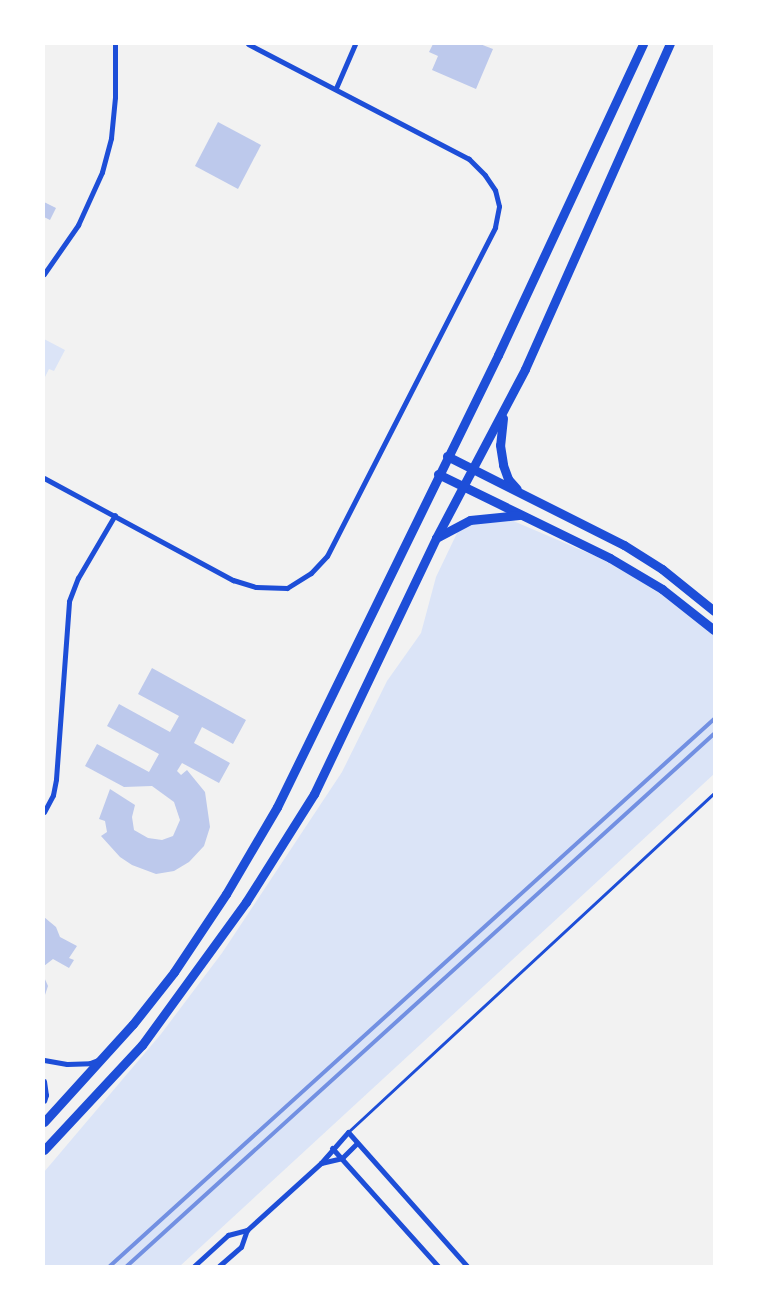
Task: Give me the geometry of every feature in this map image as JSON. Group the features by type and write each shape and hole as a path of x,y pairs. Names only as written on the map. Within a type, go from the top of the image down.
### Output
{"main road":[{"path":"44,1122 104,1057 174,972 226,894 277,807 498,355 643,44"},
{"path":"44,1150 142,1046 246,902 314,794 436,538 503,412 670,44"},
{"path":"503,412 500,445 503,465 508,480 524,496"},
{"path":"447,456 624,545 662,569 712,609 701,618"},
{"path":"438,474 610,558 662,589 714,630"},
{"path":"436,538 470,520 522,515"}],"street":[{"path":"44,274 78,225 102,172 111,138 116,98 115,44"},
{"path":"44,478 234,580 256,587 287,588 311,573 327,556 495,227 499,206 495,190 469,159 248,44"},
{"path":"336,88 355,44"},
{"path":"44,812 53,795 57,779 69,601 78,579 114,515"},
{"path":"44,1060 80,1064 90,1063 104,1057"},
{"path":"44,1081 44,1101"},
{"path":"194,1266 228,1235 247,1230 321,1163 348,1132 467,1266"},
{"path":"321,1163 342,1158 357,1143"},
{"path":"332,1148 438,1266"},
{"path":"219,1266 241,1247 247,1230"}],"lane":[{"path":"348,1132 714,793"}],"shaded area":[{"path":"44,339 65,350 54,371 49,369 44,379"},
{"path":"511,520 602,559 653,587 700,621 714,635 714,774 180,1266 44,1266 44,1172 161,1034 222,953 342,772 387,681 421,633 436,577 458,531 471,524"}],"building":[{"path":"433,44 480,44 493,49 476,89 432,70 438,56 429,52"},
{"path":"218,122 261,145 238,189 195,166"},
{"path":"44,202 56,208 50,220 44,217"},
{"path":"152,668 246,720 233,744 202,727 194,743 230,763 219,783 182,763 177,771 181,775 187,770 205,792 210,827 204,846 189,862 174,871 156,874 132,865 120,857 101,836 107,832 105,821 99,819 110,789 135,805 132,817 134,830 148,838 162,840 173,836 180,820 174,802 152,786 124,787 85,766 97,744 149,772 159,754 107,726 119,704 170,732 179,716 138,694"},
{"path":"44,917 56,927 60,937 77,946 69,958 74,960 69,968 53,959 44,966"},
{"path":"44,977 48,986 44,998"}],"railway":[{"path":"110,1266 714,719"},
{"path":"127,1266 714,734"}]}
